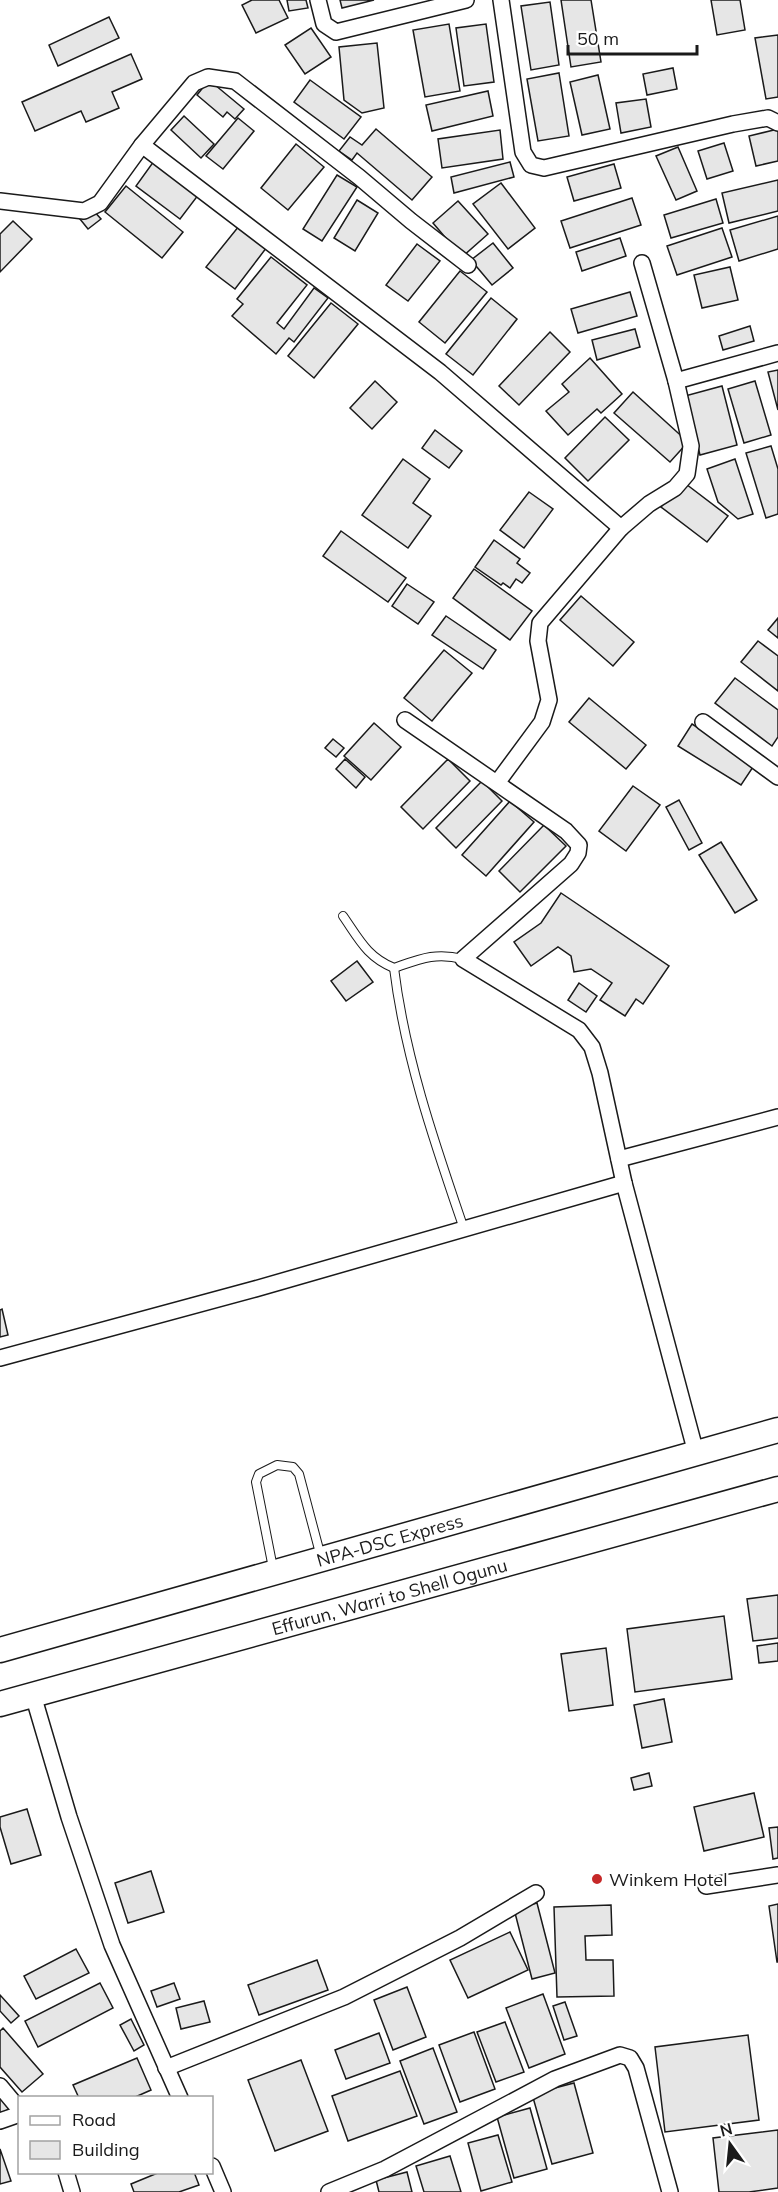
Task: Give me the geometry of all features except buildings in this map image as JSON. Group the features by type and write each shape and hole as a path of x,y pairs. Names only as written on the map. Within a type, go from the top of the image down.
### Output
{"main road":[{"name":"NPA-DSC Express","path":"0,1650 778,1430"},
{"name":"Effurun, Warri to Shell Ogunu","path":"0,1704 778,1489"}],"street":[{"path":"318,0 324,24 336,32 466,0"},
{"path":"501,0 523,152 531,165 544,168 768,118 778,123"},
{"path":"0,201 84,211 100,203 142,145 194,83 208,77 235,81 468,265"},
{"path":"142,145 440,372 621,528"},
{"path":"497,783 542,722 549,700 538,641 540,623 621,528 649,504 675,488 687,474 691,446 676,381 642,263"},
{"path":"676,381 778,353"},
{"path":"405,720 566,831 579,845 578,853 571,864 463,959 579,1030 592,1047 624,1184 696,1453"},
{"path":"703,722 778,777"},
{"path":"619,1159 778,1117"},
{"path":"0,1358 244,1292 624,1184"},
{"path":"33,1695 69,1817 112,1945 180,2096"},
{"path":"705,1886 778,1875"},
{"path":"166,2068 344,1997 460,1938 536,1893"},
{"path":"329,2192 385,2169 555,2079 620,2055 630,2058 636,2068 670,2192"},
{"path":"0,2086 18,2108"},
{"path":"0,2121 18,2115"},
{"path":"213,2168 224,2192"},
{"path":"67,2174 72,2192"}],"lane":[{"path":"343,916 367,952 378,962 394,968 429,956 463,959"},
{"path":"394,968 398,1002 427,1117 464,1229"},
{"path":"274,1572 256,1482 259,1474 277,1465 293,1467 299,1474 321,1559"}],"place":[{"name":"Winkem Hotel","path":"597,1879"}]}
